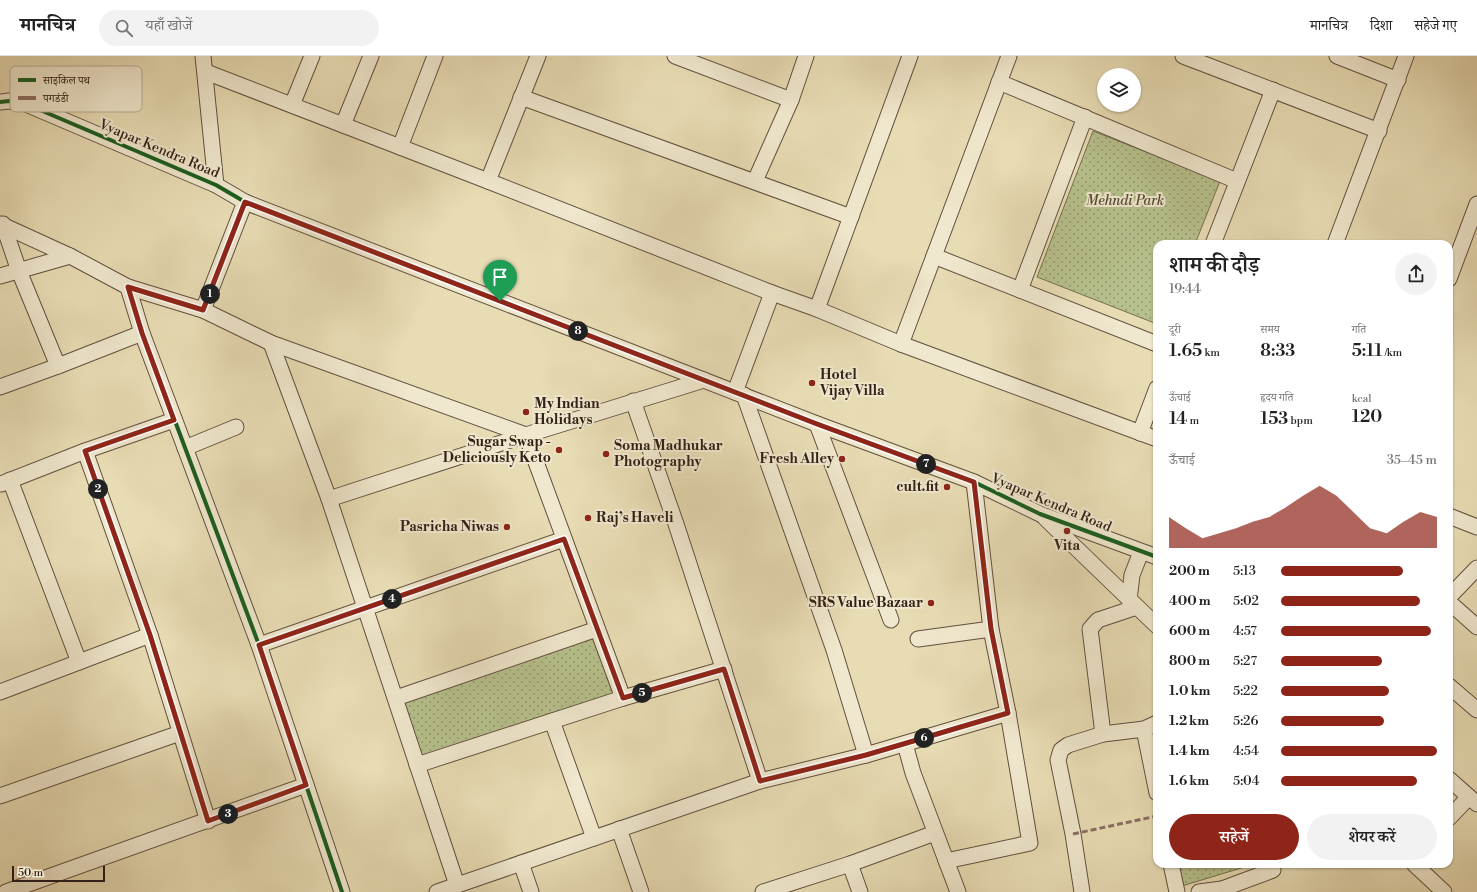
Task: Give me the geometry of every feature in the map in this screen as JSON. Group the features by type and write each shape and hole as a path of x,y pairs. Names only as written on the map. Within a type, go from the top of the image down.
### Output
{"street":[{"path":"203,56 206,72 216,185"},
{"path":"292,105 312,56"},
{"path":"343,125 371,56"},
{"path":"400,147 435,56"},
{"path":"488,181 538,56"},
{"path":"675,56 791,100"},
{"path":"755,181 791,100 806,56"},
{"path":"816,309 910,56"},
{"path":"901,344 1009,56"},
{"path":"1183,56 1379,131"},
{"path":"1337,56 1398,80"},
{"path":"1337,240 1379,131 1406,56"},
{"path":"206,72 816,309 901,344 1153,438"},
{"path":"999,82 1237,181"},
{"path":"1215,240 1273,90"},
{"path":"521,97 851,217"},
{"name":"Vyapar Kendra Road","path":"0,102 10,103"},
{"name":"Vyapar Kendra Road","path":"45,112 216,185 245,202 817,424 974,482 1040,514 1153,556"},
{"path":"1020,290 1085,117"},
{"path":"203,310 245,202"},
{"path":"1453,265 1477,204"},
{"path":"1,224 70,256 128,287 203,310 271,343 526,435"},
{"path":"1,224 58,366"},
{"path":"0,276 70,256"},
{"path":"934,256 1153,342"},
{"path":"128,287 142,333 259,645 342,892"},
{"path":"772,293 739,394 834,650 866,755"},
{"path":"0,386 58,366 142,333"},
{"path":"271,343 330,499 457,885"},
{"path":"330,499 526,435 704,380"},
{"path":"1140,433 1153,399"},
{"path":"633,401 676,524 760,781"},
{"path":"79,662 5,482 85,451 174,420"},
{"path":"817,424 891,620"},
{"path":"185,448 236,428"},
{"path":"526,435 623,698"},
{"path":"85,451 150,635 208,821"},
{"path":"946,861 1030,843 1008,713 991,629 974,482"},
{"path":"1040,514 1153,622"},
{"path":"1453,518 1477,527"},
{"path":"259,645 564,539"},
{"path":"1133,604 1132,575 1141,552"},
{"path":"1453,593 1477,568"},
{"path":"1103,734 1090,629 1098,620 1133,604"},
{"path":"1453,606 1477,627"},
{"path":"396,698 597,629"},
{"path":"918,639 991,629"},
{"path":"0,692 150,635"},
{"path":"417,765 623,698 724,669"},
{"path":"1453,689 1477,710"},
{"path":"437,892 760,781 866,755 1008,713"},
{"path":"552,721 594,838"},
{"path":"1082,892 1074,834 1058,760 1061,750 1068,745 1103,734 1153,726"},
{"path":"0,796 180,733"},
{"path":"905,744 906,754 958,892"},
{"path":"1453,782 1473,800 1453,815"},
{"path":"6,892 306,785"},
{"path":"619,829 641,892"},
{"path":"762,892 850,864 935,833"},
{"path":"521,863 531,892"},
{"path":"850,864 860,892"},
{"path":"1172,868 1177,892"},
{"path":"1199,892 1223,890 1273,870 1272,868"},
{"path":"1418,868 1444,892"}],"green space":[{"name":"Mehndi Park","path":"1093,131 1220,181 1197,240 1153,240 1153,322 1037,277"},
{"path":"597,629 623,698 417,765 396,698"},
{"path":"1179,868 1241,868 1182,886"}],"marked path":[{"path":"1073,834 1153,817"}],"cycle path":[{"path":"0,102 10,101"},
{"path":"45,112 216,185 245,202 817,424 974,482 1040,514 1153,556"},
{"path":"128,287 142,333 259,645 342,892"}],"place":[{"name":"Hotel Vijay Villa","path":"812,383"},
{"name":"My Indian Holidays","path":"526,412"},
{"name":"Sugar Swap - Deliciously Keto","path":"559,450"},
{"name":"Soma Madhukar Photography","path":"606,454"},
{"name":"Fresh Alley","path":"842,459"},
{"name":"cult.fit","path":"947,487"},
{"name":"Raj’s Haveli","path":"588,518"},
{"name":"Pasricha Niwas","path":"507,527"},
{"name":"Vita","path":"1067,531"},
{"name":"SRS Value Bazaar","path":"931,603"}],"route":[{"path":"245,202 500,301 817,424 974,482 991,629 1008,713 866,755 760,781 724,669 623,698 564,539 259,645 306,785 208,821 150,635 85,451 174,420 142,333 128,287 203,310 245,202"}]}
